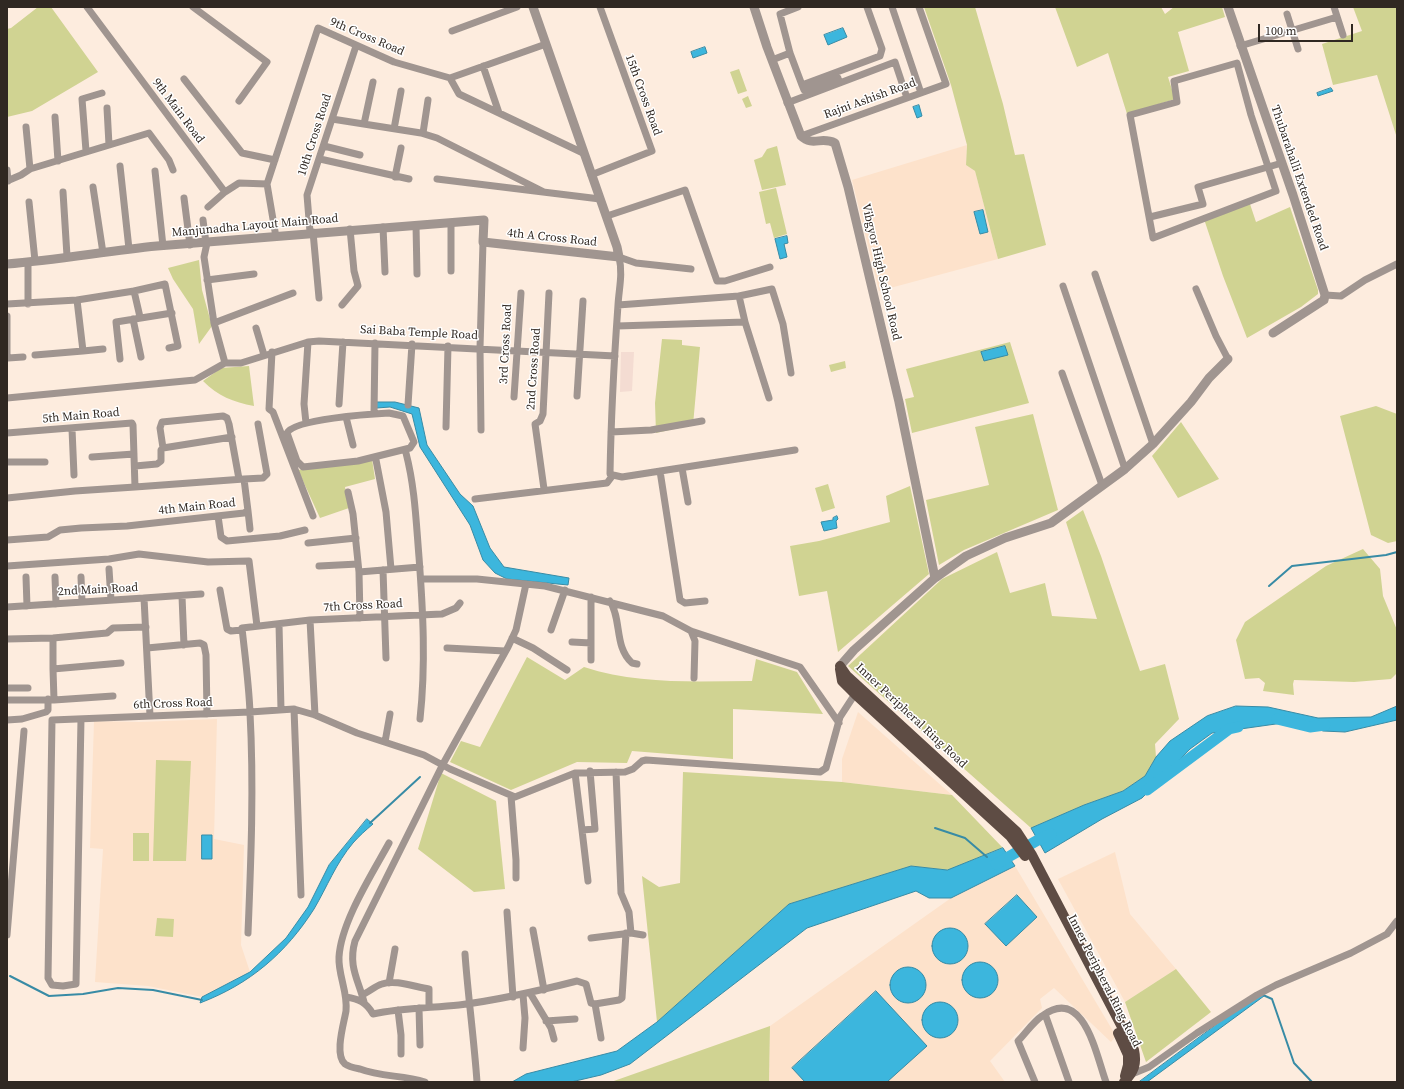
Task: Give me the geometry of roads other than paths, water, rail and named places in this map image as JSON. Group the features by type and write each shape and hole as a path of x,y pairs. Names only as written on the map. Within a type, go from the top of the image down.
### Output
{"main road":[{"name":"Inner Peripheral Ring Road","path":"840,666 845,678 855,694 1014,834"},
{"name":"Inner Peripheral Ring Road","path":"845,678 1014,834 1029,856 1134,1050 1136,1065 1132,1074 1124,1082"},
{"name":"Inner Peripheral Ring Road","path":"1029,856 1124,1044 1128,1055 1128,1065 1124,1082"}],"street":[{"name":"9th Main Road","path":"87,7 225,192"},
{"path":"193,7 267,62 239,101"},
{"path":"452,31 518,7"},
{"path":"533,7 619,257 621,280 615,356 610,474 622,477 795,450"},
{"name":"15th Cross Road","path":"591,175 652,151 600,7"},
{"path":"754,7 787,103 801,136"},
{"path":"789,7 779,11 790,53 804,90 838,78"},
{"path":"780,14 798,7"},
{"path":"802,85 880,56 882,49 867,7"},
{"path":"892,7 921,91 932,85"},
{"name":"Rajni Ashish Road","path":"801,136 907,98 921,91 946,84 919,7"},
{"name":"Thubarahalli Extended Road","path":"1228,7 1240,46 1282,163 1325,296"},
{"path":"1334,7 1343,35"},
{"path":"1287,14 1298,49"},
{"path":"1240,46 1338,17"},
{"name":"9th Cross Road","path":"276,237 267,184 318,28 356,46 403,65 450,78"},
{"path":"546,44 450,78 459,94 583,153"},
{"name":"10th Cross Road","path":"319,298 307,196 356,46"},
{"path":"772,60 790,53"},
{"path":"787,103 895,62 907,98"},
{"path":"1237,63 1251,113 1276,191 1153,238 1130,115 1177,102 1174,81 1237,63"},
{"path":"483,66 499,113"},
{"name":"9th Main Road","path":"184,79 242,153 275,160"},
{"path":"364,124 373,82"},
{"path":"394,129 400,90"},
{"path":"86,151 82,99 102,93"},
{"path":"422,133 428,100"},
{"path":"107,108 109,145"},
{"path":"1251,113 1263,109"},
{"path":"56,117 58,161"},
{"path":"332,118 422,133 437,138 544,192"},
{"path":"26,127 30,169"},
{"path":"7,170 7,181 30,169 149,133 169,160 173,170"},
{"name":"Vibgyor High School Road","path":"801,136 806,141 812,142 829,140 835,143 846,177 899,402 935,578"},
{"path":"324,146 360,155"},
{"path":"396,177 401,148"},
{"path":"320,159 409,179"},
{"path":"1150,217 1203,204 1198,187 1282,163"},
{"path":"120,166 129,249"},
{"path":"155,171 163,246"},
{"path":"437,179 600,199"},
{"path":"208,207 225,192 240,183 267,184"},
{"path":"93,187 103,253"},
{"path":"606,216 685,190 717,281 725,281 770,267"},
{"path":"63,192 67,256"},
{"path":"184,198 190,245"},
{"path":"28,304 32,262 29,202"},
{"path":"203,220 206,243 204,257 207,280 214,323 225,363"},
{"name":"Manjunadha Layout Main Road","path":"7,264 129,249 190,245 312,232 484,220 483,242"},
{"path":"451,222 451,271"},
{"path":"416,225 417,274"},
{"path":"383,227 385,272"},
{"path":"342,305 358,286 354,271 350,230"},
{"path":"481,430 480,348 483,242"},
{"name":"4th A Cross Road","path":"483,242 619,257"},
{"path":"619,257 636,263 691,269"},
{"path":"1273,333 1324,300 1325,296 1341,296 1365,280 1397,264"},
{"path":"207,280 254,274"},
{"path":"1095,274 1153,444"},
{"path":"7,304 77,300 134,291 165,284 178,346 169,348"},
{"path":"1063,286 1125,469"},
{"path":"618,305 739,296 772,289 783,324 791,373"},
{"path":"840,666 854,650 935,578 966,556 1005,538 1051,523 1125,469 1153,444 1191,402 1209,378 1228,359 1216,336 1196,289"},
{"path":"134,291 141,356"},
{"path":"214,323 293,293"},
{"name":"3rd Cross Road","path":"514,397 521,293"},
{"name":"2nd Cross Road","path":"544,489 535,424 540,421 544,414 549,293"},
{"path":"739,296 745,322 769,398"},
{"path":"77,300 83,351"},
{"path":"577,396 583,301"},
{"path":"120,359 116,322 172,313"},
{"path":"7,316 8,358 23,356"},
{"path":"617,326 745,322"},
{"path":"256,328 264,355"},
{"path":"306,423 304,404 308,342"},
{"name":"Sai Baba Temple Road","path":"7,398 195,380 225,363 241,363 272,352 308,342 412,344 615,356"},
{"path":"339,404 343,342"},
{"path":"374,414 375,343"},
{"path":"408,405 412,344"},
{"path":"446,427 448,346"},
{"path":"35,355 103,349"},
{"path":"272,352 269,409 273,412 313,516"},
{"path":"1062,374 1102,485"},
{"path":"397,413 403,416 414,442 410,448 358,461 303,467 297,461 287,433 289,430 306,423 346,417 397,413"},
{"path":"134,466 160,463 163,448 160,426 162,422 223,416 227,418 241,479 263,478 267,474 258,424"},
{"path":"346,417 353,445"},
{"path":"611,432 651,430 702,421"},
{"name":"5th Main Road","path":"7,433 132,424 135,487"},
{"path":"72,429 74,475"},
{"path":"163,448 232,437"},
{"path":"92,457 134,454"},
{"path":"406,454 415,492 424,614 425,668 420,719"},
{"path":"376,460 386,512 391,569"},
{"path":"7,462 45,462"},
{"path":"682,468 688,502"},
{"path":"660,472 680,600 685,604 705,601"},
{"path":"475,499 544,489 607,483 613,475"},
{"name":"4th Main Road","path":"7,540 48,537 60,530 127,526 244,513 248,511 241,479 135,487"},
{"path":"7,498 75,490 135,487"},
{"path":"348,492 356,538 359,572 360,618"},
{"path":"248,511 250,529"},
{"path":"218,516 221,537 227,541 280,536 305,530"},
{"path":"308,543 356,538"},
{"path":"7,566 109,559 139,554 208,562 249,561 257,626"},
{"path":"319,566 358,564"},
{"path":"359,572 420,567"},
{"path":"109,569 111,600"},
{"path":"383,570 386,658"},
{"path":"26,577 27,606"},
{"path":"55,577 56,604"},
{"path":"81,577 82,602"},
{"path":"421,579 477,579 545,586 663,616 691,631 800,667 840,720"},
{"path":"526,584 516,630 443,764 355,941 352,953 353,969 363,999 373,1014 513,997 577,981 586,984 590,1001 595,1004 622,998 629,912 621,893 616,772"},
{"path":"220,590 227,629 232,631 242,630 242,628 310,620"},
{"path":"551,630 564,590"},
{"path":"144,598 201,594"},
{"path":"182,596 184,645"},
{"path":"591,597 591,660"},
{"name":"2nd Main Road","path":"7,607 144,598 150,716"},
{"path":"610,602 615,609 619,639 624,655 632,663 637,664"},
{"name":"7th Cross Road","path":"315,714 310,620 442,614 456,608 460,603"},
{"path":"278,624 281,710"},
{"path":"7,639 53,638 107,633 113,628 146,627"},
{"path":"242,630 250,712 252,812 248,933"},
{"path":"691,631 696,641 694,678"},
{"path":"7,720 22,719 46,712 48,710 51,700 53,638"},
{"path":"512,638 533,648 567,670"},
{"path":"572,642 591,643"},
{"path":"147,648 200,643 205,648 207,714"},
{"path":"447,648 505,651"},
{"path":"53,669 121,663"},
{"path":"7,688 28,688"},
{"path":"516,878 511,796 515,797 527,793 575,772 616,772 633,769 646,760 820,772 826,768 840,720 855,694"},
{"path":"7,700 51,700 113,696"},
{"path":"294,709 301,895"},
{"name":"6th Cross Road","path":"81,719 76,984 63,986 52,985 48,978 52,720 294,709 315,714 357,732 410,750 443,764 450,770 511,796"},
{"path":"385,742 390,714"},
{"path":"7,935 24,731"},
{"path":"582,830 595,829 590,771"},
{"path":"575,772 588,881"},
{"path":"389,843 356,904 340,945 339,959 346,997 346,1010 341,1040 341,1057 345,1064 372,1074 396,1078 409,1078 425,1082"},
{"path":"507,912 513,997"},
{"path":"1132,1074 1149,1067 1203,1029 1257,995 1276,985 1351,953 1387,934 1397,921"},
{"path":"533,930 544,990"},
{"path":"591,938 628,933 643,935"},
{"path":"389,983 395,949"},
{"path":"464,954 473,1027 477,1082"},
{"path":"346,997 363,999 381,984 389,983 429,989 429,1007"},
{"path":"530,993 546,1021 554,1039"},
{"path":"522,995 525,1018 523,1048"},
{"path":"595,1004 601,1038"},
{"path":"419,1008 420,1045"},
{"path":"1035,1082 1018,1041 1045,1014 1066,1008 1082,1020 1088,1030 1106,1082"},
{"path":"398,1010 401,1035 401,1054"},
{"path":"1045,1014 1069,1082"},
{"path":"546,1021 575,1019"}],"water":[{"path":"843,28 847,37 828,45 824,35"},
{"path":"705,47 707,53 693,58 691,52"},
{"path":"1331,88 1333,91 1318,96 1317,93"},
{"path":"919,105 922,116 917,118 913,107"},
{"path":"983,210 988,232 980,234 974,212"},
{"path":"787,236 788,243 784,244 787,257 780,259 775,239"},
{"path":"1005,346 1008,355 984,361 981,352"},
{"path":"377,402 395,402 419,408 427,445 460,494 473,506 490,548 504,567 569,578 568,585 507,579 495,573 483,560 470,525 420,447 412,414 390,407 377,408"},
{"path":"837,516 837,528 824,531 821,522 833,520 833,518"},
{"path":"1236,706 1268,707 1318,718 1371,717 1397,706 1397,720 1345,732 1323,731 1297,721 1212,733 1190,749 1142,798 1102,819 1045,853 1031,828 1084,805 1123,791 1145,776 1156,757 1170,741 1207,716"},
{"path":"367,819 373,824 353,843 347,851 314,909 291,940 279,953 251,977 200,1003 202,997 250,972 286,938 308,907 329,865"},
{"path":"202,835 212,835 212,859 202,859"},
{"path":"1003,848 1015,866 951,898 929,898 916,891 807,928 630,1064 601,1075 571,1082 512,1082 526,1074 617,1051 657,1022 789,904 911,866 947,870"},
{"path":"1017,895 1037,917 1006,946 985,924"},
{"path":"953,928 963,933 967,939 967,953 963,959 957,963 947,964 937,959 933,953 932,943 937,933 943,929"},
{"path":"977,962 983,962 993,967 998,980 993,993 983,998 977,998 967,993 962,983 962,977 967,967"},
{"path":"911,967 921,972 925,978 925,992 921,998 915,1002 905,1003 895,998 891,992 890,982 895,972 901,968"},
{"path":"876,991 927,1046 887,1082 805,1082 792,1068"},
{"path":"1262,991 1264,996 1147,1082 1139,1082"},
{"path":"943,1002 953,1007 957,1013 957,1027 953,1033 947,1037 937,1038 927,1033 923,1027 922,1017 927,1007 933,1003"}],"waterway":[{"path":"1269,586 1292,566 1386,555 1397,552"},
{"path":"1277,719 1310,727 1325,725"},
{"path":"1147,790 1229,729 1238,727"},
{"path":"370,823 420,777"},
{"path":"935,828 965,838 987,857"},
{"path":"996,864 1051,834"},
{"path":"10,976 49,996 83,994 118,988 153,990 202,1000"},
{"path":"1263,995 1272,999 1294,1063 1312,1082"}]}
